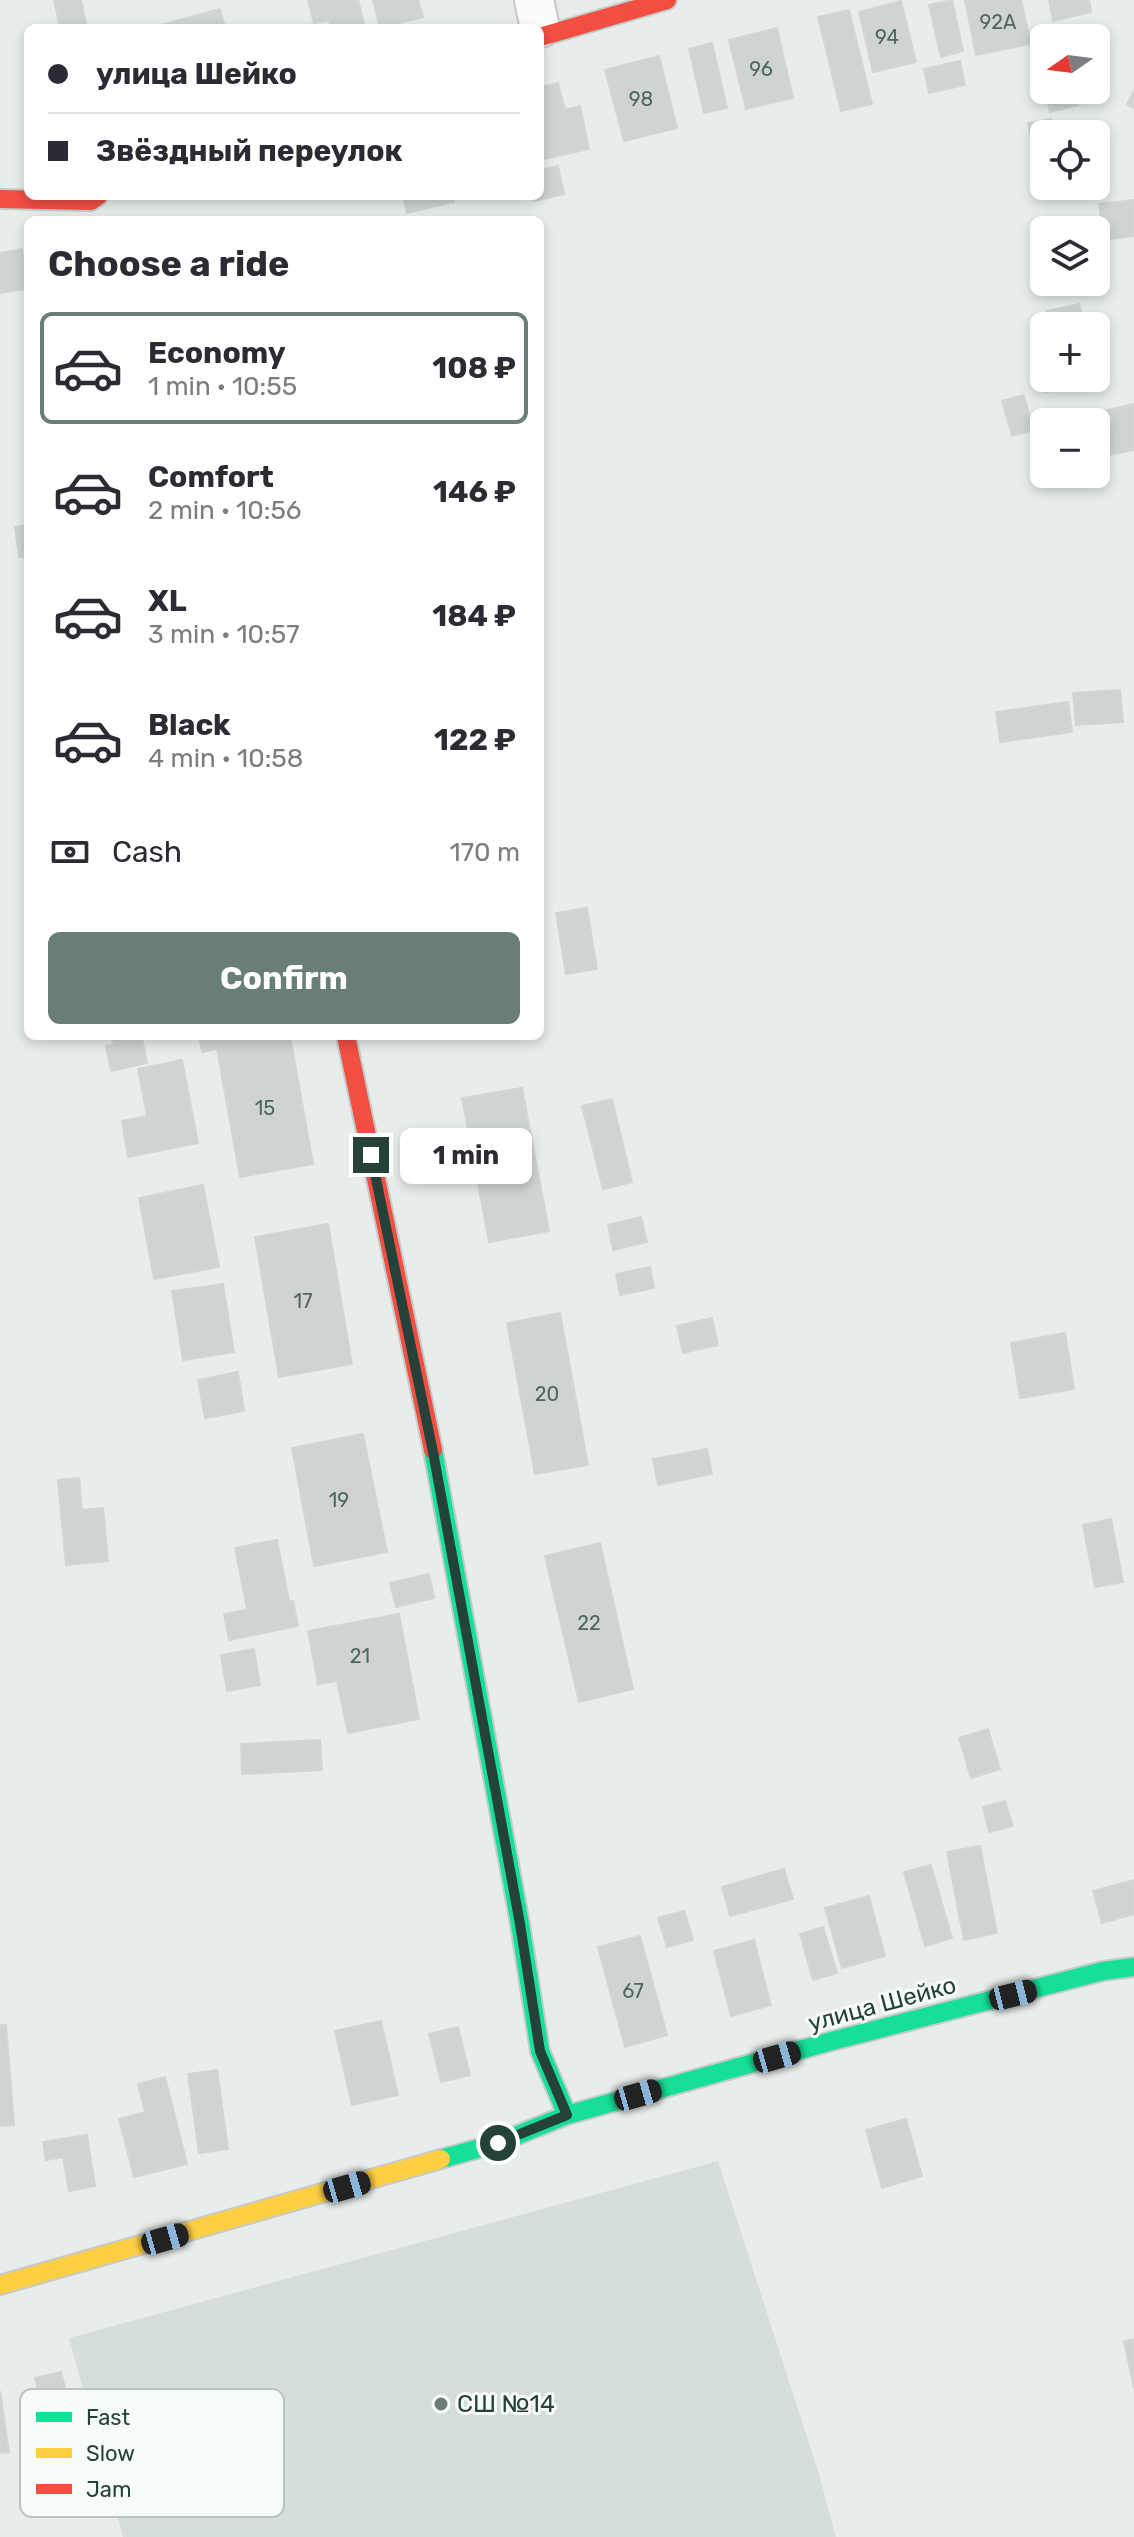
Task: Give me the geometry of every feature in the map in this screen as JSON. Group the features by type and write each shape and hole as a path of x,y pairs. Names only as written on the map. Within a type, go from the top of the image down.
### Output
{"street":[{"path":"544,25 667,0"},
{"path":"0,199 94,206"},
{"path":"347,1040 433,1452 520,1924 540,2051 567,2115"},
{"name":"улица Шейко","path":"0,2285 498,2143 567,2115 847,2037 1103,1971 1134,1967"}],"shaded area":[{"name":"СШ №14","path":"718,2161 818,2471 836,2537 123,2537 118,2517 284,2517 284,2389 83,2389 69,2338"}],"building":[{"path":"54,0 81,0 86,24 59,24"},
{"path":"308,0 358,0 364,24 330,24 329,20 314,23"},
{"path":"373,0 418,0 423,17 396,24 379,24"},
{"path":"952,0 963,51 941,57 929,5"},
{"path":"965,0 1021,0 1030,44 976,55"},
{"path":"1049,0 1089,0 1091,12 1053,21"},
{"path":"901,1 916,62 873,72 859,12"},
{"path":"220,9 224,24 165,24"},
{"path":"849,10 872,104 841,111 818,17"},
{"path":"777,28 793,98 746,109 729,40"},
{"path":"712,43 727,108 704,113 689,49"},
{"path":"659,56 677,128 624,141 605,70"},
{"path":"960,61 965,85 929,93 924,69"},
{"path":"558,83 565,110 580,106 589,149 544,159 544,86"},
{"path":"1134,91 1134,108 1127,104"},
{"path":"1048,104 1078,104 1078,105 1050,112"},
{"path":"558,166 564,194 544,199 544,169"},
{"path":"404,200 454,200 454,202 407,213"},
{"path":"1134,200 1134,236 1110,239 1110,216 1100,216 1099,204"},
{"path":"22,249 24,289 0,293 0,253"},
{"path":"1079,304 1081,312 1047,312"},
{"path":"1024,395 1030,431 1012,436 1002,401"},
{"path":"1134,404 1134,450 1110,455 1110,409"},
{"path":"24,526 24,556 19,557 15,527"},
{"path":"1120,690 1123,722 1076,725 1073,693"},
{"path":"1068,702 1072,732 1000,742 996,712"},
{"path":"587,908 597,969 566,974 556,913"},
{"path":"113,1040 142,1040 147,1063 111,1071 106,1046 114,1044"},
{"path":"200,1040 291,1040 313,1164 240,1177 217,1049 202,1052"},
{"path":"182,1060 198,1143 128,1157 122,1121 147,1116 138,1069"},
{"path":"522,1088 549,1231 489,1242 462,1098"},
{"path":"612,1099 632,1182 603,1189 582,1106"},
{"path":"203,1185 219,1267 154,1279 139,1198"},
{"path":"641,1217 647,1242 613,1250 608,1225"},
{"path":"328,1224 352,1364 279,1377 255,1237"},
{"path":"650,1267 654,1288 620,1295 616,1274"},
{"path":"223,1284 234,1352 183,1360 172,1291"},
{"path":"560,1313 588,1465 535,1474 507,1323"},
{"path":"712,1318 718,1345 683,1353 677,1326"},
{"path":"1065,1333 1074,1389 1020,1398 1011,1343"},
{"path":"238,1372 244,1411 205,1418 198,1380"},
{"path":"363,1434 387,1552 314,1566 292,1448"},
{"path":"707,1449 712,1474 658,1485 653,1459"},
{"path":"79,1478 82,1510 103,1508 108,1561 66,1565 58,1480"},
{"path":"1111,1519 1123,1582 1095,1587 1083,1525"},
{"path":"277,1540 289,1601 247,1609 235,1548"},
{"path":"600,1543 633,1689 579,1702 545,1556"},
{"path":"429,1574 434,1598 396,1607 390,1583"},
{"path":"293,1601 298,1626 229,1640 224,1614"},
{"path":"399,1614 419,1719 348,1733 337,1681 318,1684 308,1631"},
{"path":"254,1649 260,1685 227,1691 221,1655"},
{"path":"988,1729 1000,1769 971,1778 959,1738"},
{"path":"320,1740 322,1770 242,1774 241,1744"},
{"path":"1005,1801 1013,1826 989,1832 983,1807"},
{"path":"980,1846 997,1933 964,1940 947,1852"},
{"path":"931,1865 952,1938 925,1946 904,1872"},
{"path":"784,1869 793,1899 730,1916 722,1887"},
{"path":"1134,1880 1134,1914 1102,1923 1093,1891"},
{"path":"869,1896 885,1956 842,1968 825,1908"},
{"path":"684,1911 693,1940 667,1947 658,1918"},
{"path":"823,1927 837,1973 813,1980 800,1934"},
{"path":"640,1936 667,2035 625,2047 598,1947"},
{"path":"754,1940 771,2005 731,2016 714,1951"},
{"path":"381,2021 398,2095 352,2105 335,2031"},
{"path":"0,2025 6,2025 14,2125 0,2126"},
{"path":"458,2027 470,2075 441,2082 429,2034"},
{"path":"217,2070 228,2149 199,2153 188,2074"},
{"path":"165,2077 187,2164 134,2177 119,2119 145,2112 138,2084"},
{"path":"906,2119 922,2176 882,2188 866,2130"},
{"path":"87,2135 95,2186 69,2191 63,2157 46,2160 43,2142"},
{"path":"1134,2339 1134,2388 1124,2341"},
{"path":"61,2372 65,2389 38,2389 35,2378"},
{"path":"0,2391 9,2452 0,2453"}],"traffic: fast":[{"path":"433,1450 520,1924 540,2051 567,2115"},
{"path":"441,2159 498,2143 567,2115 832,2041 1103,1971 1134,1967"}],"traffic: slow":[{"path":"0,2285 441,2159"}],"traffic: jam":[{"path":"544,36 667,0"},
{"path":"0,199 24,200"},
{"path":"46,200 92,200"},
{"path":"347,1040 433,1450"}],"place":[{"name":"СШ №14","path":"441,2404"}],"route":[{"path":"371,1155 433,1452 520,1924 540,2051 567,2115 498,2143"}]}
